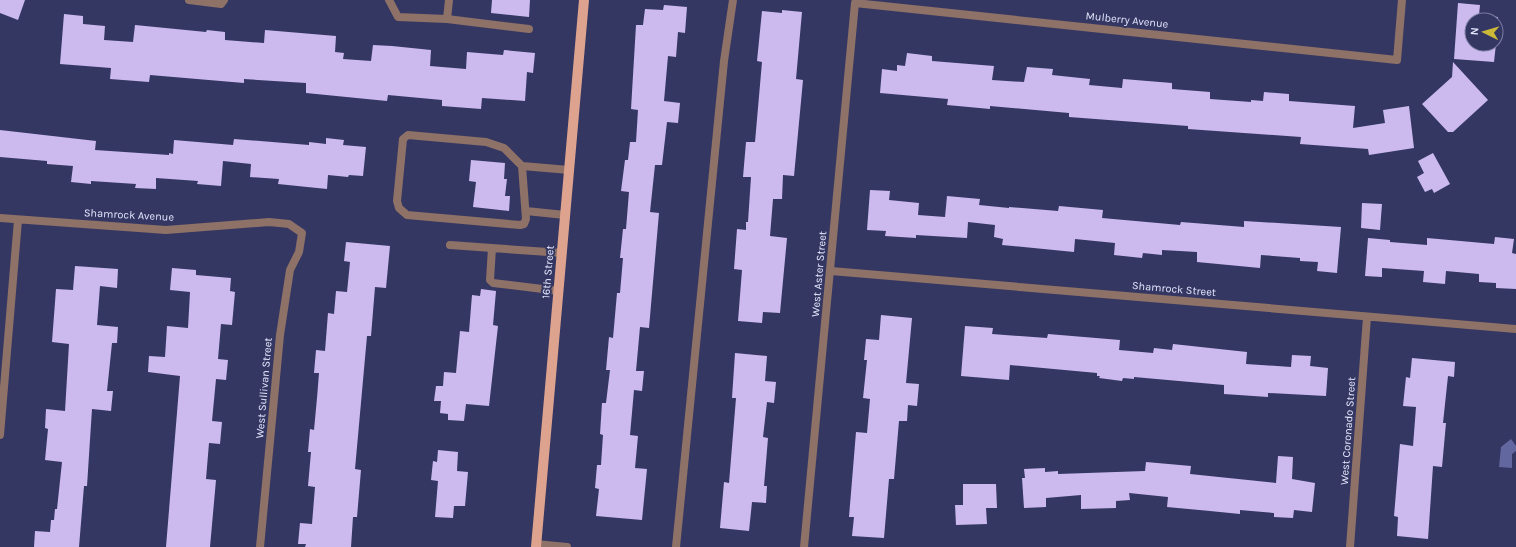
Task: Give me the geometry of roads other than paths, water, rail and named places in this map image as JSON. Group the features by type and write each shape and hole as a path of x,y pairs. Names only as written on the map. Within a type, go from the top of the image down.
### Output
{"main road":[{"name":"16th Street","path":"536,546 584,0"}],"street":[{"path":"189,0 221,4 224,0"},
{"path":"389,0 398,17 447,19 529,29"},
{"path":"447,19 449,0"},
{"path":"676,547 724,61 733,0"},
{"name":"Mulberry Avenue","path":"855,3 1397,60 1402,0"},
{"name":"West Aster Street","path":"804,547 855,3"},
{"path":"408,135 486,142 504,148 522,166 526,211 526,219 524,224 520,225 407,215 399,208 397,201 403,139 408,135"},
{"path":"522,166 569,170"},
{"path":"526,211 565,215"},
{"name":"Shamrock Avenue","path":"0,218 166,230 269,222 289,224 302,233"},
{"path":"0,435 18,220"},
{"name":"West Sullivan Street","path":"260,547 280,335 290,270 299,252 302,233"},
{"path":"450,246 562,253"},
{"path":"492,248 490,280 492,283 559,291"},
{"name":"Shamrock Street","path":"831,271 1516,330"},
{"name":"West Coronado Street","path":"1350,547 1367,317"},
{"path":"536,546 567,547"}],"water":[{"path":"1511,439 1516,446 1516,451 1512,454 1512,468 1499,467 1501,447"}]}
